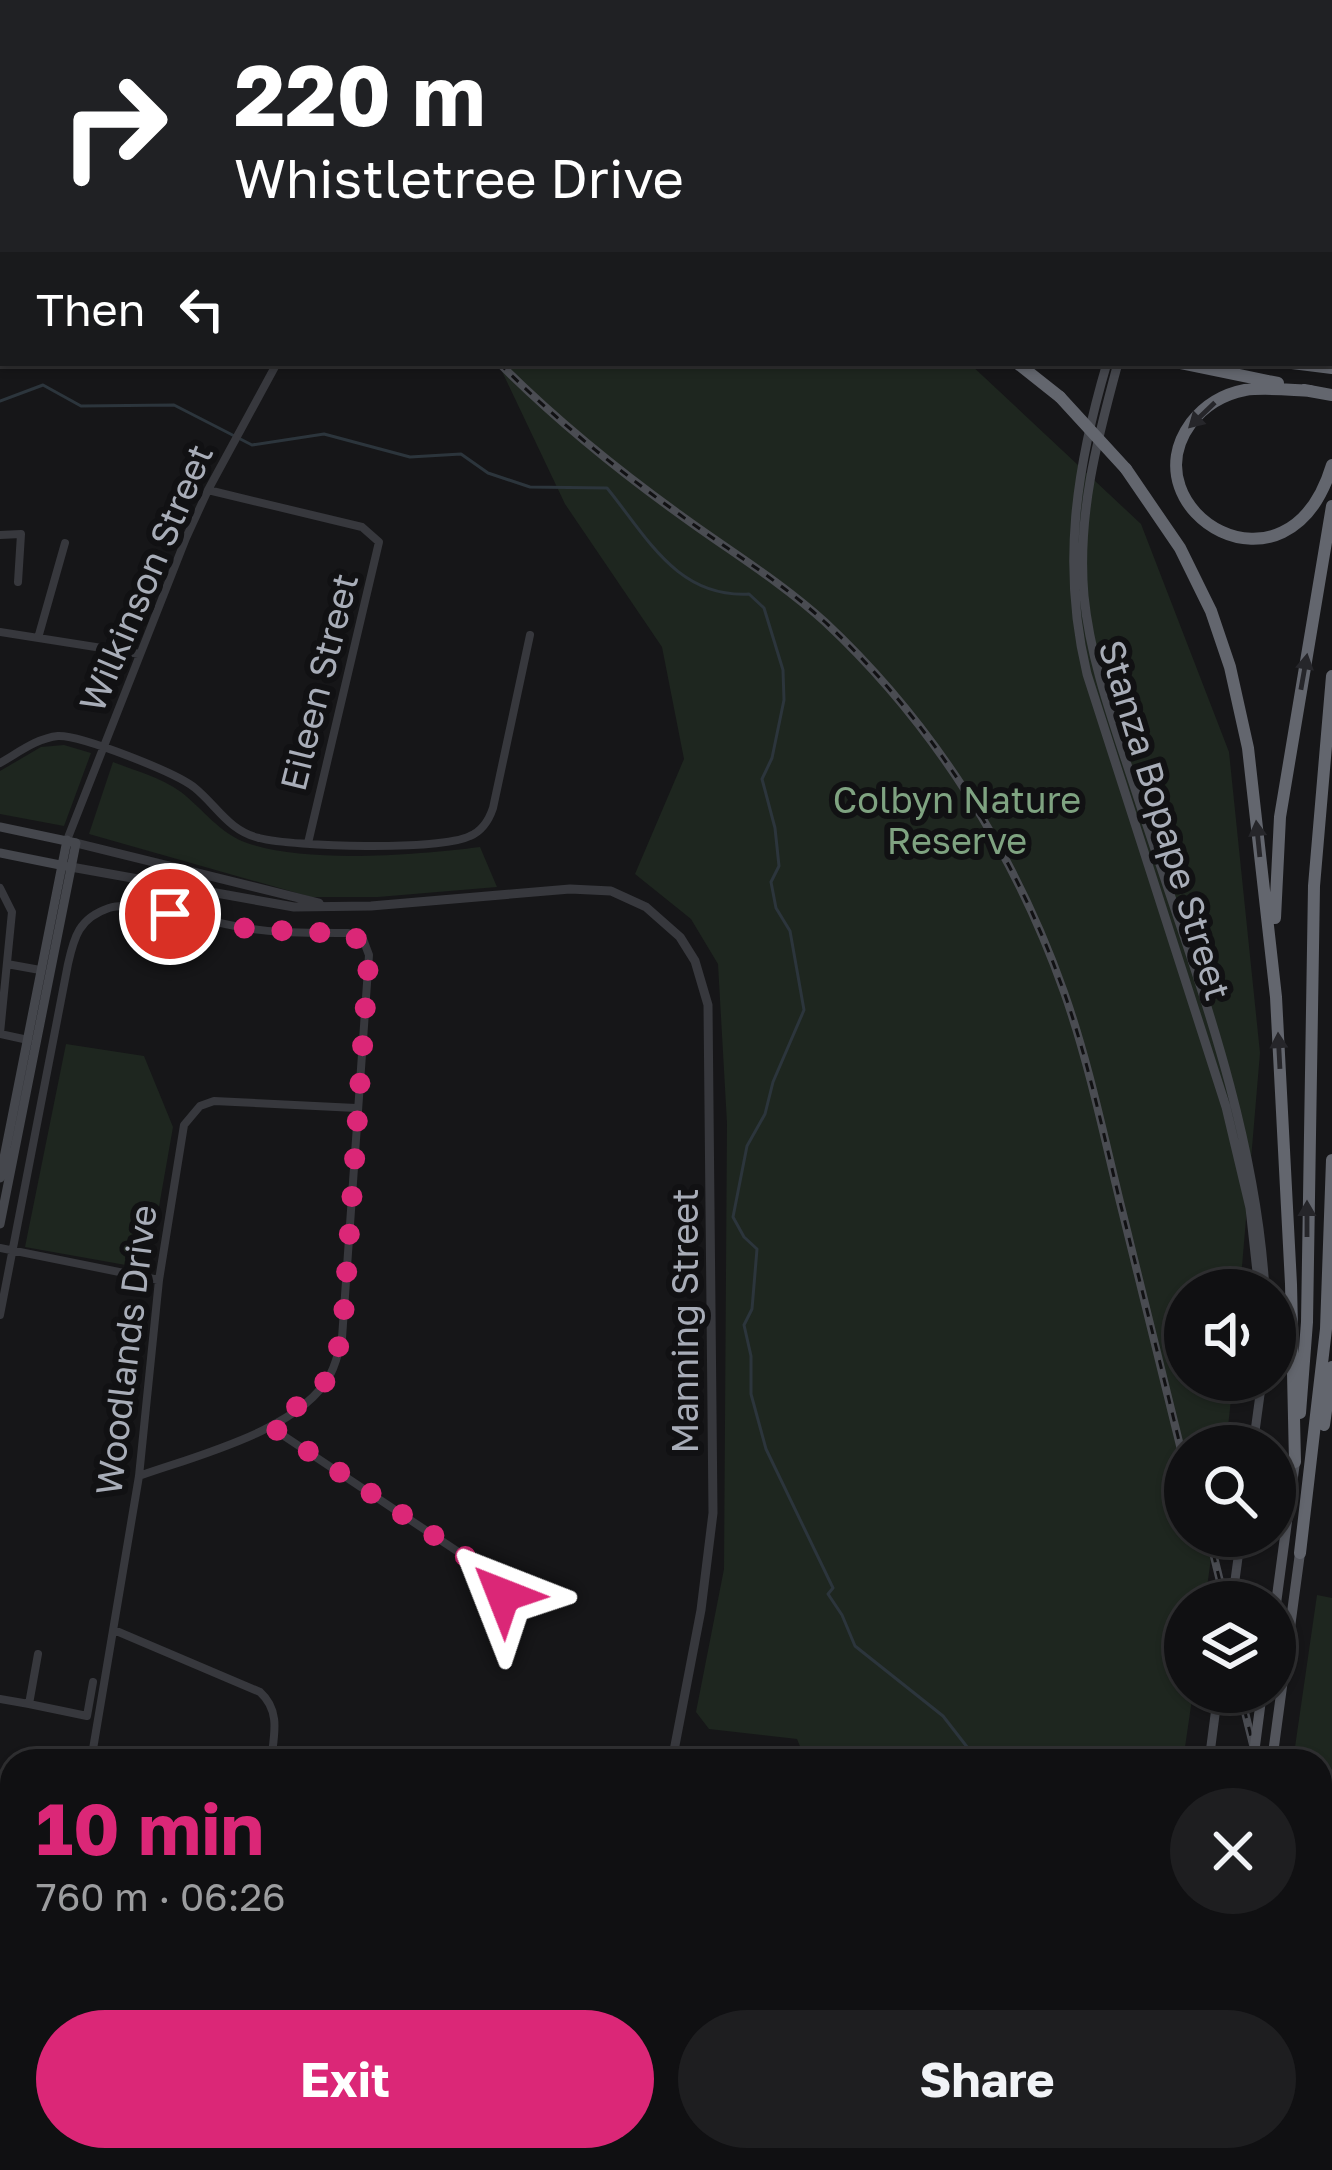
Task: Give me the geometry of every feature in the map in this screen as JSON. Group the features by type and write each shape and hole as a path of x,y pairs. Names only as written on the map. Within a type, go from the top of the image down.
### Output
{"highway":[{"path":"1021,366 1060,397 1126,469 1180,548 1211,611 1230,667 1248,748 1276,997"},
{"path":"1195,366 1320,393"},
{"path":"1320,393 1254,389 1229,394 1209,405 1180,444 1183,492 1193,512 1210,526 1228,536 1258,539 1282,533 1309,513 1332,465"},
{"path":"1294,1425 1274,889 1278,834 1332,506"},
{"path":"1296,1450 1307,1322 1314,886 1332,676"},
{"path":"1300,1553 1326,1329 1332,1160"},
{"path":"1300,1553 1332,1367"}],"main road":[{"name":"Stanza Bopape Street","path":"1106,366 1074,504 1072,579 1078,628 1094,696 1226,1107 1259,1269"},
{"name":"Stanza Bopape Street","path":"1117,366 1087,492 1083,569 1087,620 1105,695 1235,1105 1257,1206 1261,1269"},
{"path":"0,826 72,842 40,970 0,1224"},
{"path":"0,853 66,866"},
{"path":"0,1178 66,866"},
{"path":"1273,1749 1300,1553"},
{"path":"1211,1749 1215,1713"},
{"path":"1255,1749 1259,1713"}],"street":[{"name":"Wilkinson Street","path":"72,842 103,749 208,490 275,366"},
{"name":"Eileen Street","path":"208,490 362,526 380,547 308,843"},
{"path":"0,535 21,534 18,582"},
{"path":"38,638 65,543"},
{"path":"0,632 140,655"},
{"path":"0,763 54,737 72,737 182,779 243,832 258,838 390,845 452,841 476,833 493,808 530,635"},
{"path":"72,842 336,906"},
{"path":"66,866 294,907 336,906"},
{"name":"Manning Street","path":"336,906 570,889 611,891 639,903 668,924 695,961 706,993 709,1033 711,1537 674,1749"},
{"path":"3,892 12,912 0,1034 31,1041"},
{"path":"0,1315 72,946 82,923 102,910 124,905 249,929 343,933 363,939 369,955 337,1357 324,1384 272,1427 139,1475"},
{"path":"8,964 40,970"},
{"name":"Woodlands Drive","path":"93,1749 139,1475 159,1280 181,1133 195,1110 224,1100 356,1108"},
{"path":"0,1248 159,1280"},
{"path":"272,1427 502,1581 500,1628 509,1632"},
{"path":"113,1630 260,1692 273,1707 272,1749"},
{"path":"29,1705 38,1654"},
{"path":"0,1700 87,1716 94,1682"}],"green space":[{"name":"Colbyn Nature Reserve","path":"499,366 972,366 1141,524 1229,752 1260,1053 1242,1269 1164,1269 1164,1401 1231,1401 1228,1425 1164,1425 1164,1557 1211,1557 1208,1581 1164,1581 1164,1713 1190,1713 1185,1749 801,1749 797,1739 709,1729 696,1712 724,1569 727,1123 718,964 691,919 635,874 684,759 662,647 565,504"},
{"path":"64,745 91,753 64,826 0,814 0,771 41,747"},
{"path":"113,762 173,787 247,843 330,856 480,847 497,887 311,897 89,834"},
{"path":"66,1044 144,1056 173,1127 148,1269 25,1247"},
{"path":"1317,1595 1332,1598 1332,1749 1295,1749"}],"waterway":[{"path":"0,401 43,385 81,406 174,405 252,445 324,434 410,457 461,454 488,473 530,487 607,488 651,544 683,575 724,593 749,594 764,608 783,670 784,700 772,758 762,779 779,866 771,882 776,908 790,931 804,1010 773,1082 765,1114 747,1146 733,1217 757,1249 752,1309 744,1325 751,1356 751,1394 766,1449 833,1588 828,1594 855,1646 943,1716 969,1749"}],"railway":[{"path":"502,366 609,461 825,622 901,703 967,793 1021,890 1073,1018 1175,1425"},
{"path":"1214,1557 1220,1581"},
{"path":"1245,1713 1254,1749"}],"route":[{"path":"170,914 249,929 348,934 366,944 369,955 342,1338 324,1384 272,1427 502,1581 503,1595"}]}
